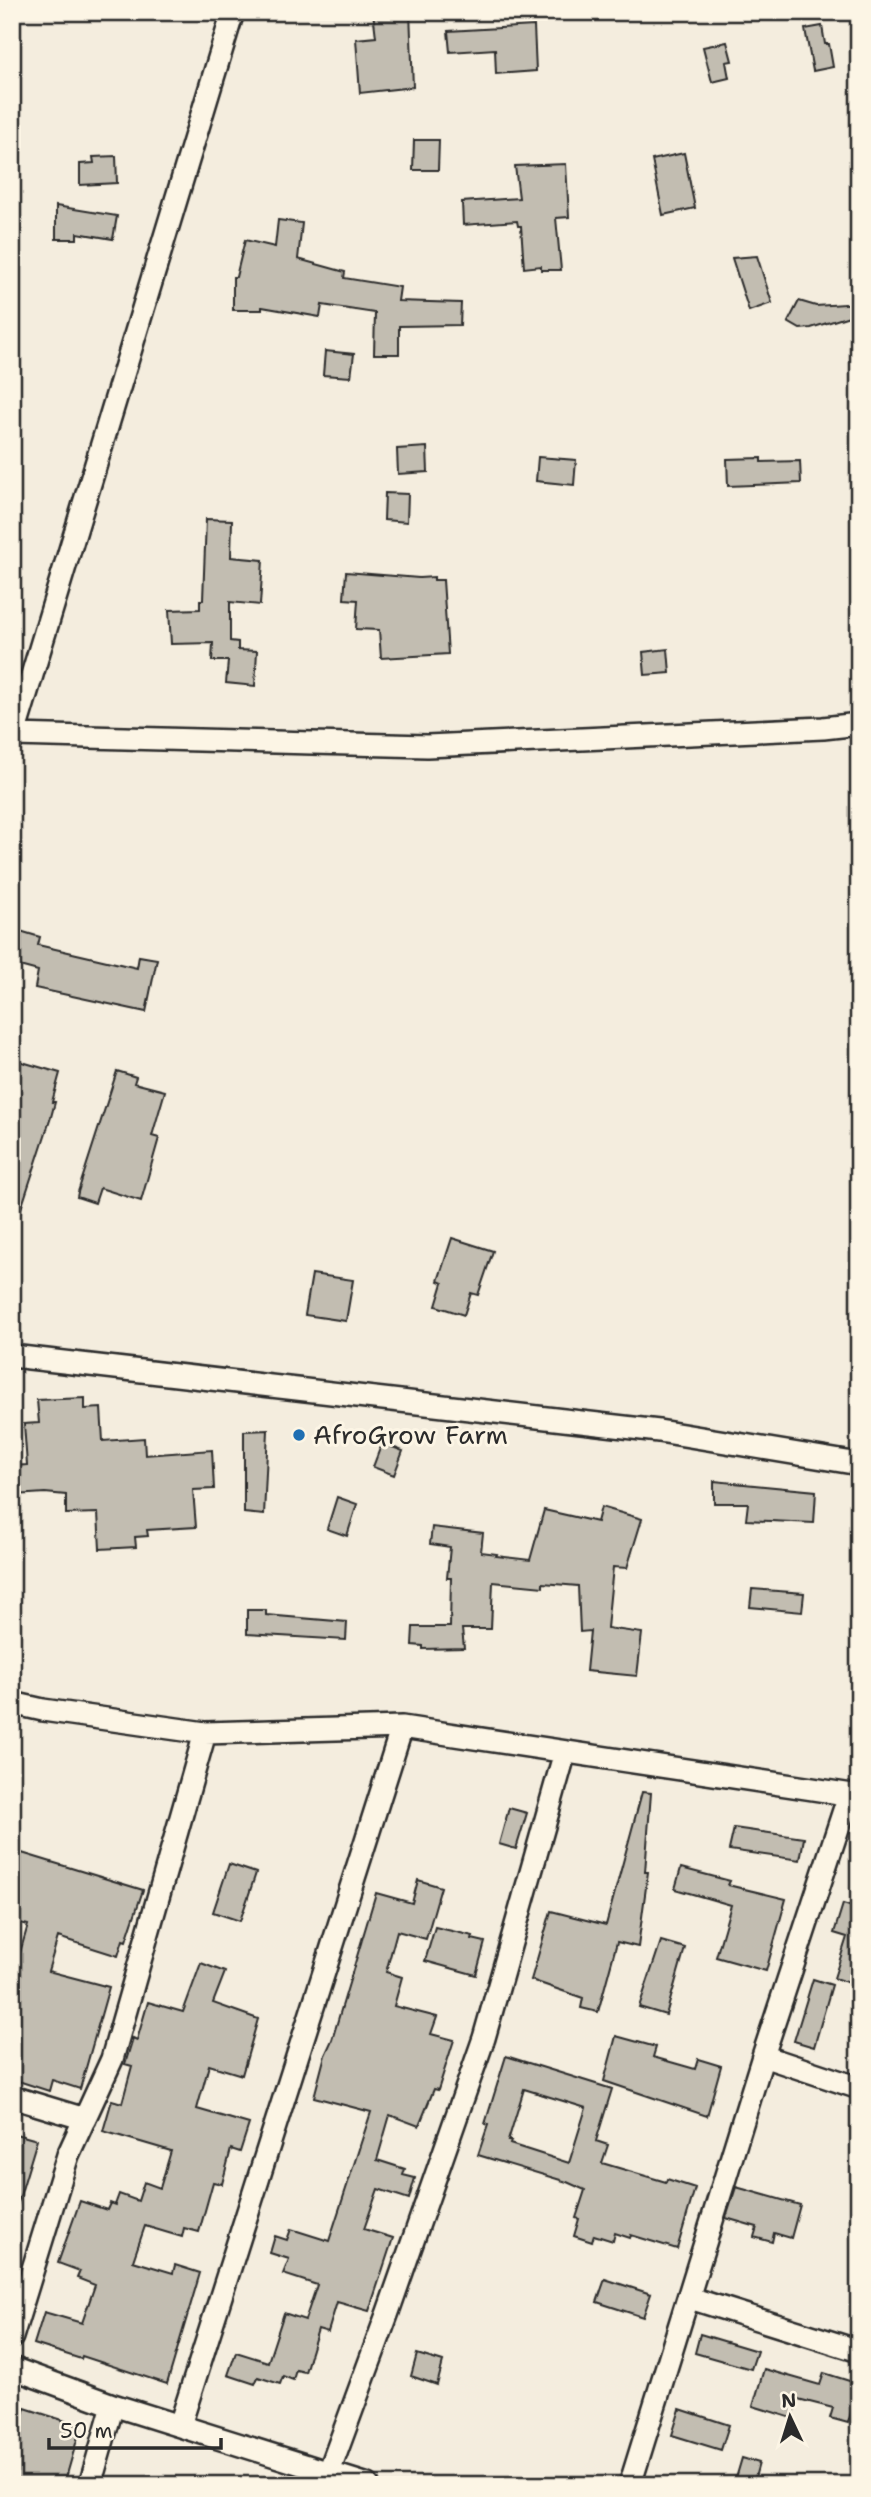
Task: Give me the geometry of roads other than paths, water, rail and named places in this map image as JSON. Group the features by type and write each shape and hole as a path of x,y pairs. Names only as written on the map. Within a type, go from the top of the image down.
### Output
{"street":[{"path":"233,12 13,738 426,746 823,728 859,724"},
{"path":"12,1356 646,1430 859,1464"},
{"path":"12,1703 43,1710 205,1733 402,1727 854,1795 763,2056 631,2485"},
{"path":"180,2425 402,1727"},
{"path":"12,2337 68,2155 112,2059 205,1733"},
{"path":"329,2472 484,2038 565,1752"},
{"path":"763,2056 859,2088"},
{"path":"12,2097 85,2119"},
{"path":"690,2298 859,2351"},
{"path":"12,2368 113,2405 368,2485"},
{"path":"90,2485 113,2405"}],"place":[{"name":"AfroGrow Farm","path":"299,1435"}]}
